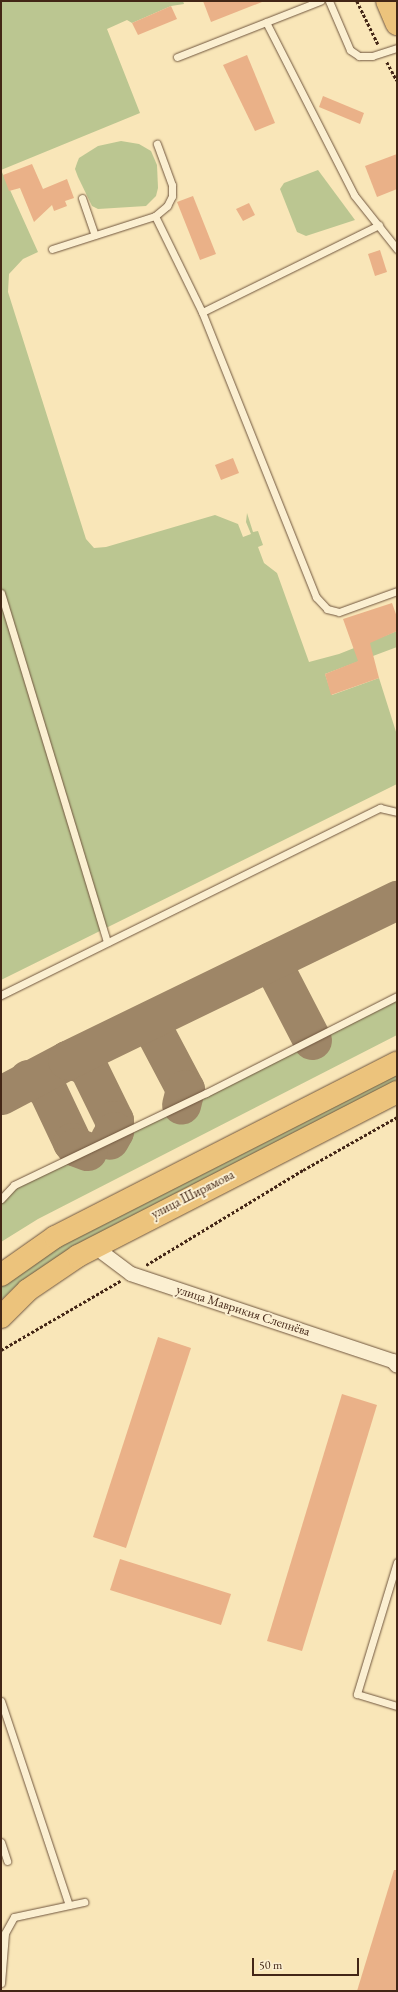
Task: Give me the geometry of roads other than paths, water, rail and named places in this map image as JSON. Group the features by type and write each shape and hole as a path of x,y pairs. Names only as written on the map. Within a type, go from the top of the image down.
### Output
{"main road":[{"path":"387,1 397,24"},
{"name":"улица Ширямова","path":"1,1275 55,1237 397,1063"},
{"name":"улица Ширямова","path":"1,1317 28,1290 51,1272 95,1247 397,1092"}],"street":[{"name":"улица Маврикия Слепнёва","path":"95,1247 131,1274 393,1361 397,1366"}],"lane":[{"path":"177,57 320,1"},
{"path":"329,1 350,50 358,56 372,56 397,48"},
{"path":"266,22 354,195 397,249"},
{"path":"52,249 155,216 167,206 172,196 172,185 156,144"},
{"path":"82,198 95,235"},
{"path":"155,216 202,312 316,597 327,609 339,612 397,591"},
{"path":"202,312 379,225"},
{"path":"1,594 107,942"},
{"path":"1,995 380,808 397,812"},
{"path":"1,1199 14,1185 206,1093 397,996"},
{"path":"397,1562 357,1694 397,1706"},
{"path":"1,1701 69,1905"},
{"path":"1,1842 7,1861"},
{"path":"1,1983 4,1933 14,1917 84,1902"}]}
